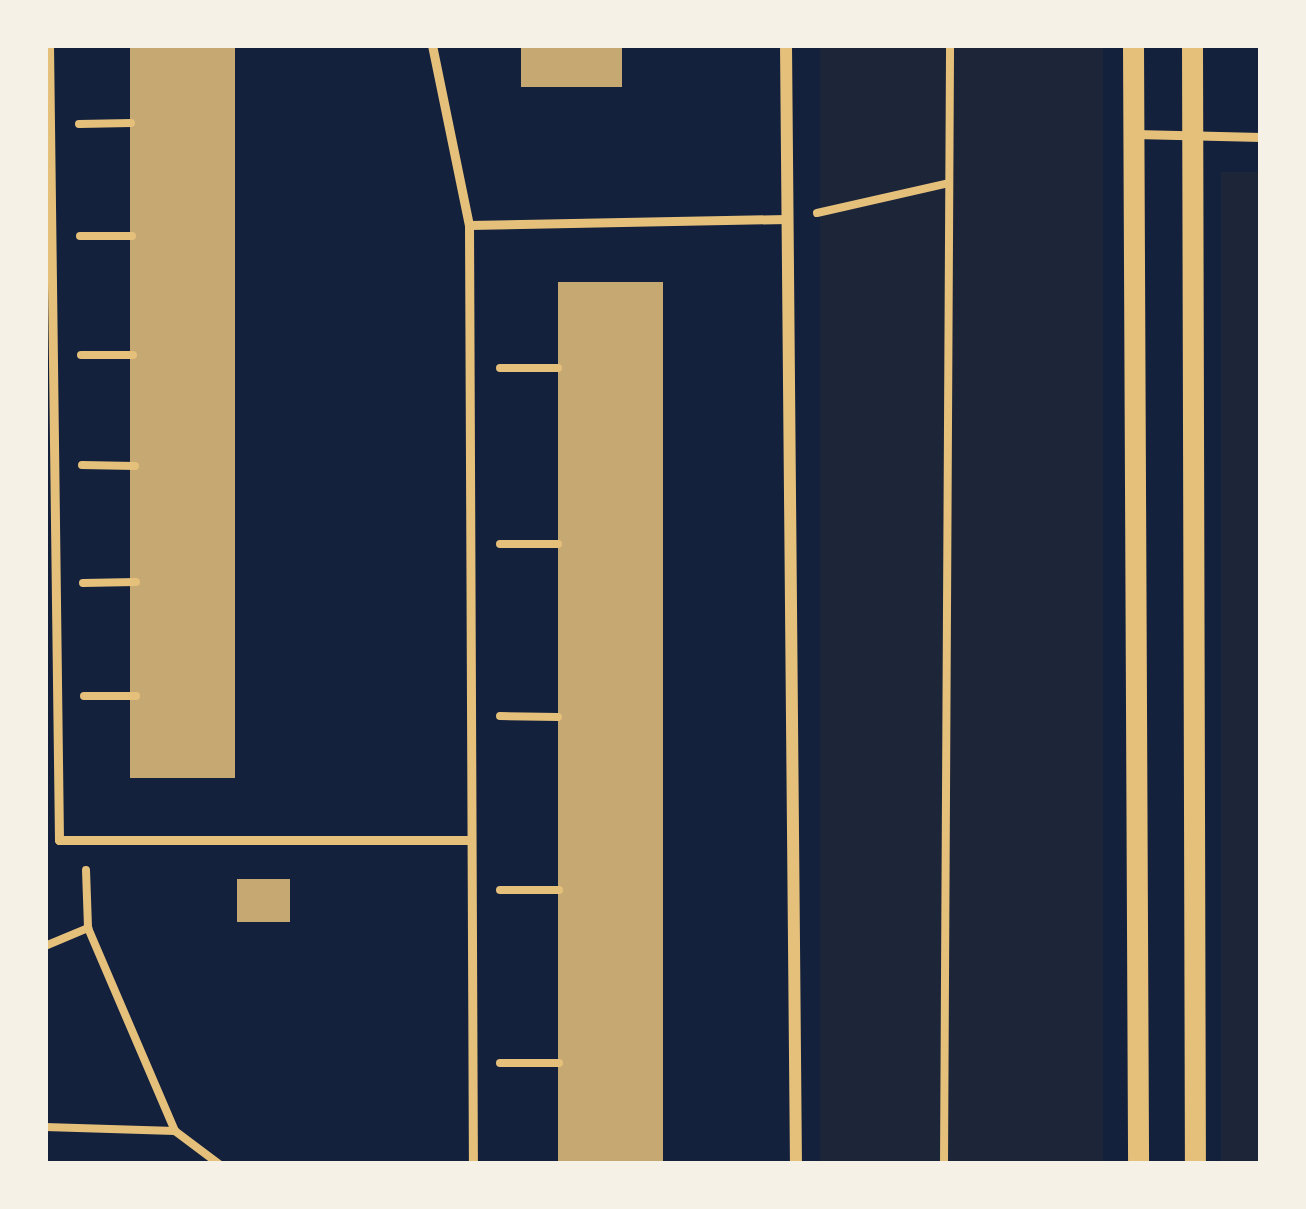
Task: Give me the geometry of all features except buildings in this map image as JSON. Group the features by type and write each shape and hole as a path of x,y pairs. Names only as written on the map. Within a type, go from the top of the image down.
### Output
{"street":[{"path":"786,45 796,1164"},
{"path":"1133,45 1138,1164"},
{"path":"1192,45 1196,1164"}],"lane":[{"path":"49,45 58,840 470,840"},
{"path":"432,45 469,224 473,1164"},
{"path":"1134,134 1261,137"},
{"path":"469,224 787,219"}],"path":[{"path":"944,1164 950,45"},
{"path":"50,124 131,123"},
{"path":"787,219 949,183"},
{"path":"51,237 132,236"},
{"path":"52,356 133,355"},
{"path":"470,368 558,368"},
{"path":"54,465 134,466"},
{"path":"470,544 558,544"},
{"path":"56,583 136,582"},
{"path":"57,696 136,696"},
{"path":"470,716 558,717"},
{"path":"86,840 88,928 175,1131 219,1164"},
{"path":"471,890 559,890"},
{"path":"45,946 88,928"},
{"path":"472,1063 559,1063"},
{"path":"45,1127 175,1131"}],"shaded area":[{"path":"820,45 1103,45 1103,1164 820,1164"},
{"path":"1221,172 1261,172 1261,1164 1221,1164"}]}
